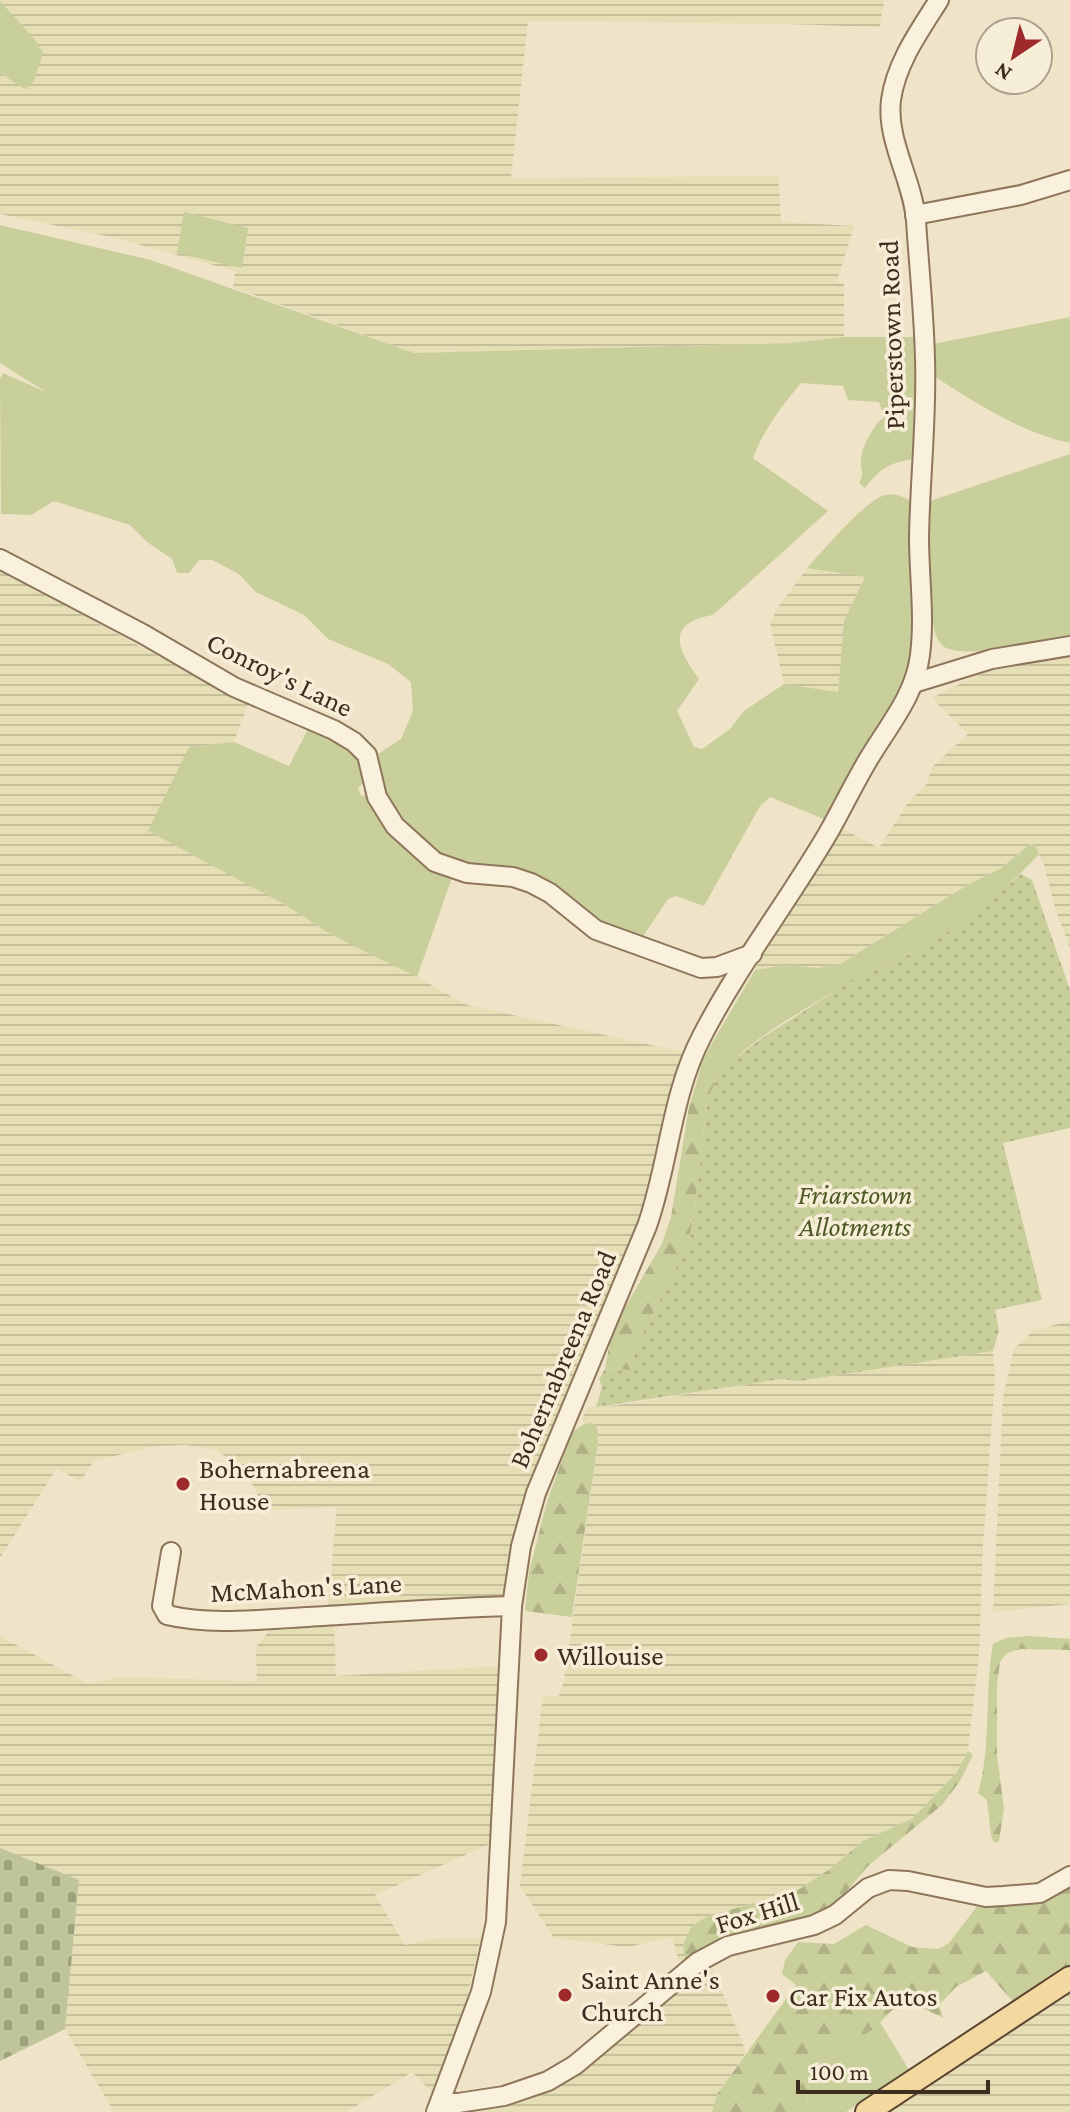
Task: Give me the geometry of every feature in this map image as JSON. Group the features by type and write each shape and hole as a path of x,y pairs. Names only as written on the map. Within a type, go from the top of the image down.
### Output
{"main road":[{"path":"867,2112 1070,1978"}],"street":[{"name":"Piperstown Road","path":"914,683 921,637 919,526 925,360 915,215 890,127 895,80 939,0"},
{"path":"915,215 1021,195 1070,180"},
{"name":"Conroy's Lane","path":"0,559 143,634 234,687 334,730 354,742 367,755 377,797 395,826 435,862 467,873 513,877 531,883 550,893 596,930 701,968 717,967 752,954"},
{"path":"914,683 992,659 1070,646"},
{"name":"Bohernabreena Road","path":"438,2107 481,1992 496,1922 512,1606 527,1519 647,1226 693,1055 703,1034 827,836 914,683"},
{"name":"McMahon's Lane","path":"171,1552 162,1606 167,1615 182,1618 261,1620 512,1606"},
{"name":"Fox Hill","path":"438,2107 504,2096 548,2081 575,2065 698,1962 728,1946 814,1925 835,1915 868,1888 889,1880 986,1897 1040,1893 1070,1876"}],"shaded area":[{"path":"0,0 884,0 880,27 528,21 511,178 778,176 781,222 854,226 837,281 844,284 844,337 790,343 414,353 233,287 235,271 111,237 0,214"},
{"path":"807,568 865,576 844,621 838,692 784,684 770,623"},
{"path":"0,570 154,654 249,701 234,742 188,747 284,904 330,934 391,962 467,1005 683,1052 643,1213 532,1481 513,1541 503,1598 328,1610 337,1507 265,1510 247,1473 217,1450 186,1445 156,1446 94,1461 80,1482 57,1468 0,1558"},
{"path":"1070,658 1070,948 1044,865 1034,844 1000,869 969,884 840,964 818,968 787,965 755,970 762,950 841,828 879,848 907,804 927,784 932,767 968,734 932,698 976,676 998,669"},
{"path":"1070,1321 1070,1604 993,1612 1003,1396 1014,1349 1034,1330"},
{"path":"993,1351 995,1377 979,1655 968,1751 956,1773 913,1818 863,1841 830,1869 798,1890 706,1917 691,1927 683,1945 685,1960 679,1961 672,1937 628,1947 554,1938 520,1886 543,1696 559,1696 564,1681 598,1442 592,1423 584,1424 582,1419 588,1407 782,1379 799,1381"},
{"path":"334,1621 336,1676 498,1666 490,1844 375,1895 405,1945 436,1938 481,1938 462,2018 434,2094 412,2072 346,2112 114,2112 65,2029 79,1880 0,1848 0,1636 88,1684 119,1677 257,1681 256,1647 275,1624"},
{"path":"711,1964 746,2052 717,2094 712,2112 466,2112 548,2091 580,2070"},
{"path":"1070,1992 1070,2112 884,2112 959,2063"}],"green space":[{"path":"0,1 43,53 34,81 25,89 0,73"},
{"path":"184,212 248,228 242,268 177,253"},
{"path":"0,225 151,260 414,353 917,337 917,458 887,467 865,488 859,483 861,458 870,435 884,417 879,402 848,400 843,386 801,383 762,437 753,458 828,511 713,615 687,624 680,639 685,658 699,679 677,711 694,747 702,749 730,729 744,711 784,684 838,692 844,621 865,577 807,568 855,516 876,499 891,494 909,500 913,653 906,683 826,820 770,797 760,806 704,906 676,896 668,899 640,941 618,934 565,899 451,862 429,849 391,807 381,788 375,756 401,739 413,711 411,682 388,664 328,639 304,615 256,592 239,574 212,560 199,560 189,573 177,573 172,559 147,542 130,525 54,501 31,515 1,514 0,379 3,373 46,392 0,363"},
{"path":"1070,317 1070,443 1017,425 934,376 933,344"},
{"path":"1070,454 1070,635 1025,646 985,651 968,652 943,646 936,636 929,599 927,554 930,501"},
{"path":"309,727 347,744 357,757 365,781 358,788 361,796 369,795 453,875 417,977 330,934 284,904 148,831 189,747 234,742 289,766"},
{"path":"1034,844 1039,854 1002,890 958,925 911,954 863,973 786,1021 748,1047 717,1077 699,1074 702,1060 755,970 787,965 818,968 840,964 969,884 1000,869"},
{"name":"Friarstown Allotments","path":"1021,874 1032,880 1070,990 1070,1128 1003,1143 1042,1300 995,1310 999,1331 993,1351 799,1381 782,1379 596,1407 602,1387 599,1379 605,1369 631,1370 635,1349 688,1244 707,1102 717,1077 728,1064 759,1040 863,973 885,966 927,945 986,904"},
{"path":"699,1074 717,1077 707,1102 688,1244 635,1349 631,1370 605,1369 611,1336 662,1244 671,1217 689,1107"},
{"path":"592,1423 597,1428 598,1442 572,1617 525,1611 529,1572 547,1502 572,1432"},
{"path":"1006,1638 1070,1639 1070,1650 1021,1649 1007,1653 1000,1662 997,1755 1004,1809 999,1841 994,1843 987,1800 978,1793 985,1756 993,1644"},
{"path":"968,1751 973,1755 960,1781 942,1805 868,1866 842,1897 822,1911 799,1919 720,1939 685,1960 683,1945 691,1927 706,1917 798,1890 830,1869 863,1841 913,1818 956,1773"},
{"path":"0,1848 79,1880 65,2029 0,2061"},
{"path":"1070,1881 1070,1965 1014,2003 986,1971 956,1987 939,2005 943,2018 907,2005 892,2010 874,2029 856,2039 837,2037 810,2081 809,2112 712,2112 717,2094 796,1985 782,1974 785,1960 798,1942 834,1944 866,1925 912,1947 938,1949 949,1943 978,1905"},
{"path":"880,2022 909,2070 846,2112 809,2112 810,2081 837,2037 874,2029"}],"place":[{"name":"Bohernabreena House","path":"183,1484"},
{"name":"Willouise","path":"541,1655"},
{"name":"Saint Anne's Church","path":"565,1995"},
{"name":"Car Fix Autos","path":"773,1996"}]}
